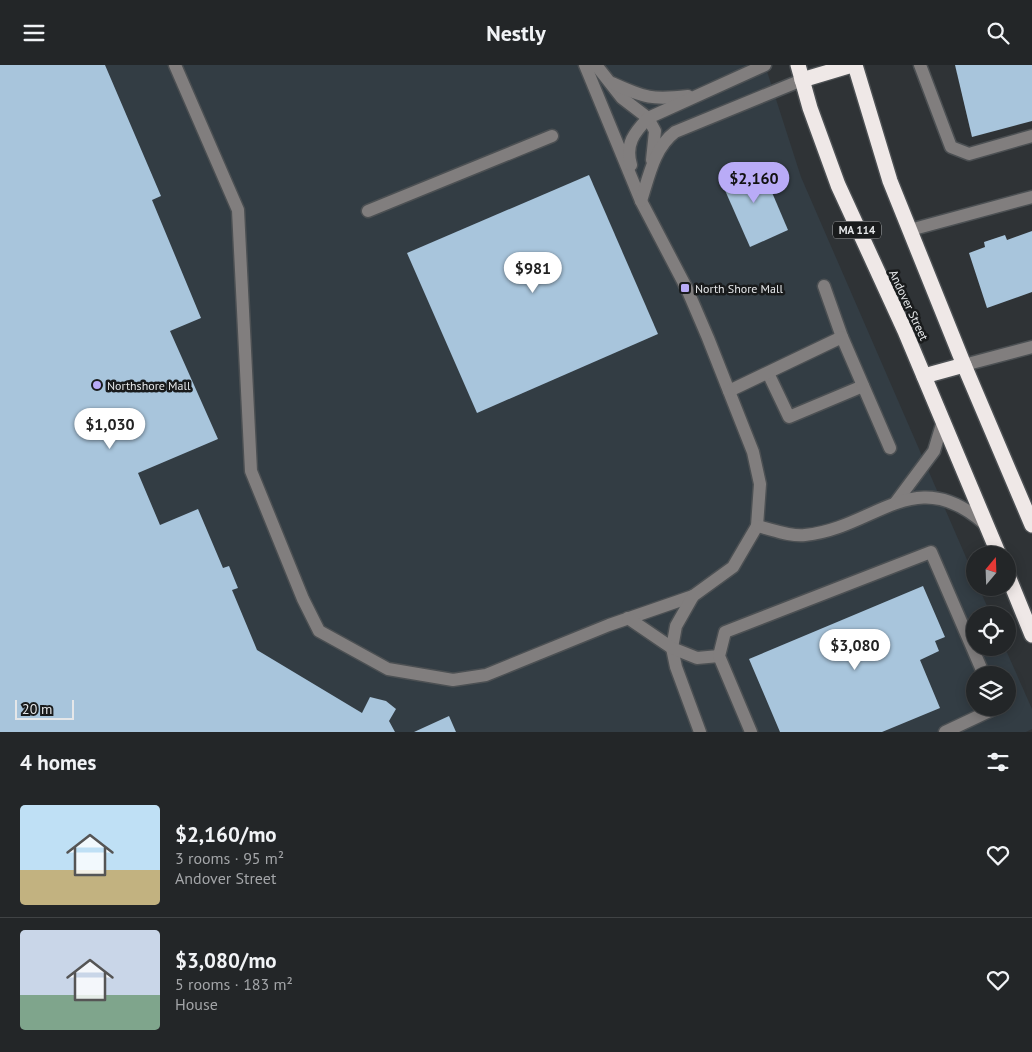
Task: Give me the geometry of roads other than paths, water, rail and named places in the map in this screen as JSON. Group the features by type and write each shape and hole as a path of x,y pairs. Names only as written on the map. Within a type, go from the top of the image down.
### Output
{"highway":[{"name":"Andover Street","path":"798,65 810,109 838,185 924,376 995,546"},
{"path":"802,80 854,65 873,132 910,230 964,365 1032,525"},
{"path":"924,376 964,365"},
{"path":"1016,596 1032,635"}],"street":[{"path":"175,65 238,210 251,471 303,599 319,631 388,669 453,680 486,675 628,618 693,596 733,567 757,526 760,483 753,452 687,289 641,201 585,65"},
{"path":"596,65 622,98 648,118 655,131 652,165"},
{"path":"641,201 628,153 633,133 648,118 765,65"},
{"path":"920,65 951,147 969,154 1032,136"},
{"path":"641,201 652,165 666,139 675,132 802,80"},
{"path":"609,82 634,94 656,99 698,95"},
{"path":"368,211 552,136"},
{"path":"910,230 1032,197"},
{"path":"824,286 842,337 890,448"},
{"path":"729,391 842,337"},
{"path":"964,365 1032,347"},
{"path":"768,373 789,417 863,386"},
{"path":"896,501 926,465 934,451 942,421"},
{"path":"757,526 804,535 831,529 896,501 909,499 938,499 965,509 986,525"},
{"path":"751,732 719,656 725,632 931,552 980,666"},
{"path":"693,596 676,625 672,648 676,667 700,732"},
{"path":"628,618 672,648 697,658 719,656"},
{"path":"945,732 979,716"}],"place":[{"name":"North Shore Mall","path":"685,288"},
{"name":"Northshore Mall","path":"97,385"}]}
